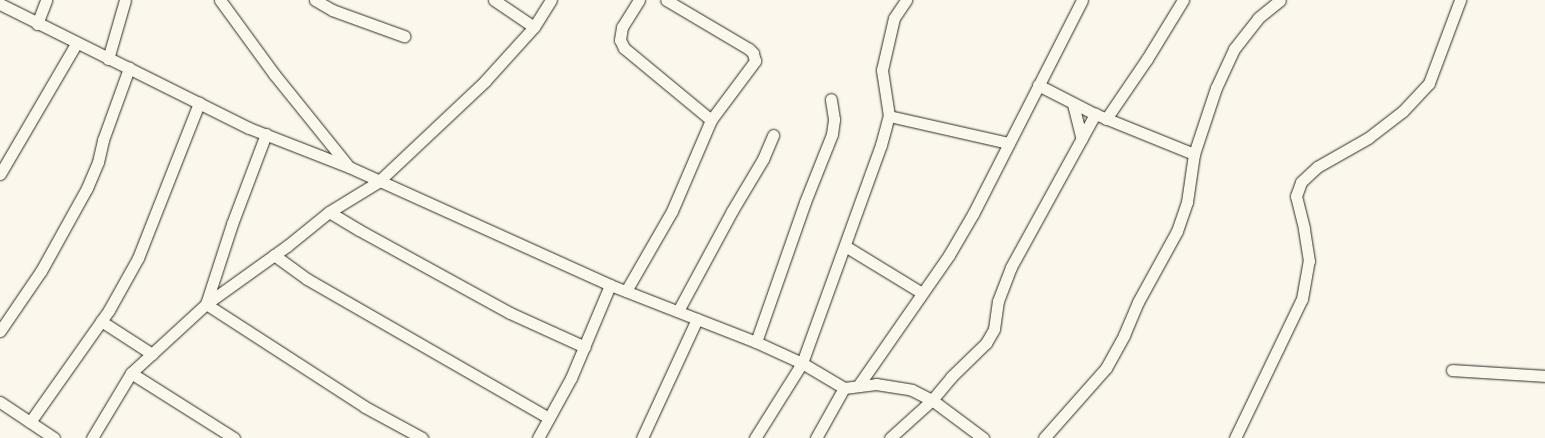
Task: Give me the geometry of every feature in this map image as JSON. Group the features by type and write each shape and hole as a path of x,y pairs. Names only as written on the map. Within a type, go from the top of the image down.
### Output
{"street":[{"path":"37,24 46,0"},
{"path":"108,58 125,0"},
{"path":"220,0 274,74 349,168"},
{"path":"315,0 332,10 404,36"},
{"path":"494,0 534,27"},
{"path":"92,438 131,373 206,304 329,212 378,182 485,81 534,27 551,0"},
{"path":"639,0 622,27 620,40 624,48 711,120"},
{"path":"626,291 672,211 711,120 755,60 749,49 666,0"},
{"path":"755,438 802,363 881,146 889,116 882,70 894,18 906,0"},
{"path":"858,386 954,247 1082,0"},
{"path":"890,438 932,400 951,376 986,343 994,329 998,301 1011,267 1082,139 1147,59 1183,0"},
{"path":"1044,438 1106,368 1124,335 1138,302 1177,231 1186,202 1194,154 1216,88 1234,49 1258,18 1280,0"},
{"path":"1235,438 1302,299 1308,261 1304,228 1296,196 1301,182 1317,167 1368,138 1404,111 1429,82 1460,0"},
{"path":"0,4 76,44 129,68 249,128 349,168 610,285 756,342 802,363 844,388 876,384 896,385 912,390 932,400 983,438"},
{"path":"0,174 76,44"},
{"path":"0,331 42,271 87,188 98,162 103,140 129,68"},
{"path":"1038,85 1073,104 1194,154"},
{"path":"756,342 805,202 832,134 834,119 831,98"},
{"path":"30,422 101,321 138,258 199,103"},
{"path":"1073,104 1082,139"},
{"path":"889,116 1009,143"},
{"path":"206,304 232,224 266,134"},
{"path":"678,311 732,211 759,166 773,135"},
{"path":"329,212 510,313 585,347"},
{"path":"845,246 922,293"},
{"path":"274,255 307,280 549,418"},
{"path":"538,438 585,347 610,285"},
{"path":"206,304 359,404 422,438"},
{"path":"642,438 698,320"},
{"path":"101,321 152,354"},
{"path":"1452,370 1545,376"},
{"path":"131,373 234,438"},
{"path":"816,438 844,388"},
{"path":"0,402 54,438"}]}
